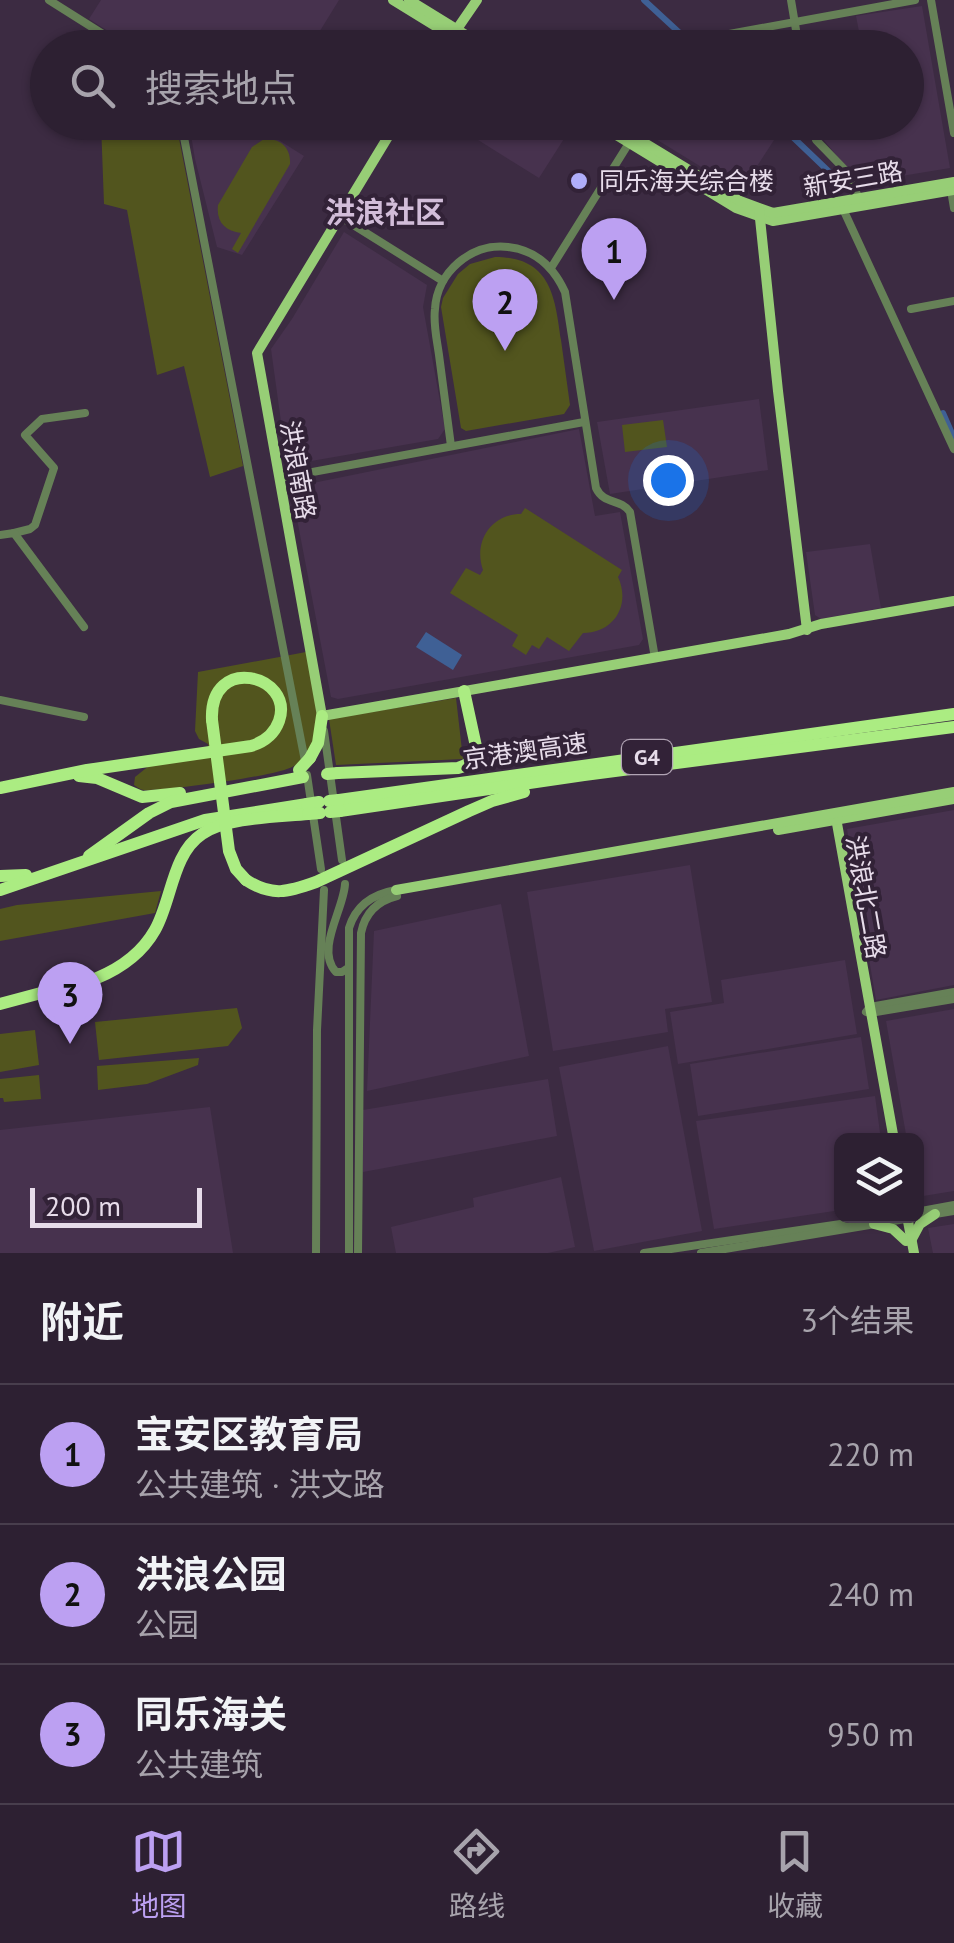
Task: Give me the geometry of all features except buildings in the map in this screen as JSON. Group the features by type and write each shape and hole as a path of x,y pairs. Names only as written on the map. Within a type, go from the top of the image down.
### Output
{"highway":[{"name":"京港澳高速","path":"0,791 60,775 255,745 268,738 280,718 276,694 263,682 238,678 224,684 216,693 212,720 229,851 246,880 269,892 316,882 492,801 624,770"},
{"path":"60,775 97,778 148,797 286,776 458,768 474,760 477,751 464,691"},
{"name":"京港澳高速","path":"0,1004 98,978 138,953 160,920 191,844 206,832 324,807 954,714"},
{"path":"316,774 310,758 318,743 322,716"},
{"name":"京港澳高速","path":"0,890 205,820 954,728"},
{"path":"0,876 70,867 171,802 316,774"},
{"path":"0,791 84,777"}],"main road":[{"path":"393,0 452,30"},
{"path":"409,0 453,30"},
{"path":"455,30 473,0"},
{"name":"洪浪南路","path":"322,716 258,352 386,140"},
{"path":"631,140 760,212 807,630"},
{"name":"新安三路","path":"760,212 773,214 858,198 953,187"},
{"name":"新安三路","path":"760,212 773,221 953,187"},
{"path":"322,716 954,604"},
{"path":"396,893 834,818 954,792"},
{"path":"834,818 954,799"},
{"path":"840,840 844,822 856,816"},
{"name":"洪浪北二路","path":"834,818 890,1133"},
{"name":"洪浪北二路","path":"834,818 869,1011"},
{"path":"883,1223 910,1247 920,1224 936,1214"}],"street":[{"path":"49,0 96,30"},
{"path":"791,0 796,30"},
{"path":"748,30 914,0"},
{"path":"932,0 954,133"},
{"path":"185,140 282,638 322,869"},
{"path":"551,268 628,140"},
{"path":"816,140 848,174 858,198"},
{"path":"953,187 954,208"},
{"path":"842,209 954,449"},
{"path":"339,216 443,281"},
{"path":"452,446 435,323 436,298 443,281 464,258 498,246 523,250 551,268 568,304 598,493 604,500 623,504 630,512 655,658"},
{"path":"912,309 954,302"},
{"path":"0,535 36,525 54,468 25,435 42,420 85,413"},
{"path":"280,478 584,422"},
{"path":"14,533 84,627"},
{"path":"0,700 84,717"},
{"name":"洪浪南路","path":"322,716 342,860"},
{"path":"345,884 331,930 330,963 336,972 348,968"},
{"path":"316,1253 324,890"},
{"path":"349,1253 349,928 362,905 374,896 396,893"},
{"path":"358,1253 361,933 373,908 396,893"},
{"path":"869,1011 954,996"},
{"path":"924,1215 954,1208"},
{"path":"924,1213 954,1208"},
{"path":"644,1253 850,1223"},
{"path":"700,1253 856,1223"}],"shaded area":[{"path":"101,0 339,0 320,30 106,30 89,19"},
{"path":"922,6 950,168 859,183 824,140 924,140 924,30 859,30 856,16"},
{"path":"192,140 279,140 304,156 242,255 217,247"},
{"path":"478,140 563,140 539,178"},
{"path":"658,140 774,140 748,180 729,184"},
{"path":"344,232 427,285 423,307 445,429 438,439 294,464 286,458 271,349"},
{"path":"759,399 768,470 610,494 597,422"},
{"path":"579,429 595,516 620,512 643,639 639,645 338,699 331,697 293,498 303,485"},
{"path":"870,544 881,608 821,619 815,615 806,552"},
{"path":"954,810 954,985 876,1000 847,829"},
{"path":"690,865 712,1002 665,1009 668,1032 553,1051 527,892"},
{"path":"501,904 529,1056 367,1091 374,931"},
{"path":"845,960 857,1034 678,1064 670,1012 724,1003 721,980"},
{"path":"954,1009 954,1191 924,1196 924,1133 906,1133 886,1021"},
{"path":"861,1037 869,1089 698,1116 690,1064"},
{"path":"668,1046 702,1231 594,1251 559,1067"},
{"path":"548,1079 557,1136 363,1172 363,1110"},
{"path":"875,1096 880,1133 834,1133 834,1211 714,1229 696,1121"},
{"path":"210,1107 233,1253 0,1253 0,1130"},
{"path":"561,1177 575,1247 548,1253 396,1253 391,1227 474,1207 473,1198"},
{"path":"954,1224 954,1253 933,1253 928,1228"}],"green space":[{"path":"102,140 179,140 243,466 210,477 184,366 157,375 127,210 104,204"},
{"path":"262,140 275,140 289,153 290,164 238,253 232,249 241,233 223,225 218,205 252,147"},
{"path":"495,257 528,264 547,282 556,309 570,405 564,414 466,431 461,428 441,307 458,274 470,264"},
{"path":"663,420 667,447 625,452 622,425"},
{"path":"525,508 622,570 618,577 622,598 617,616 603,628 583,633 569,651 547,637 539,649 532,645 526,655 512,646 518,635 450,593 466,568 480,575 480,549 493,524 521,514"},
{"path":"306,652 319,723 313,746 297,764 268,774 200,785 149,790 134,785 135,777 150,765 209,754 208,744 195,731 198,672"},
{"path":"456,698 463,759 336,765 329,719"},
{"path":"161,891 155,913 0,941 0,909"},
{"path":"237,1008 242,1028 228,1046 99,1060 95,1022"},
{"path":"35,1030 39,1065 0,1072 0,1034"},
{"path":"199,1058 198,1065 147,1084 98,1090 97,1066"},
{"path":"39,1075 41,1099 4,1102 0,1098 0,1079"}],"water":[{"path":"426,632 462,655 453,670 416,647"}],"waterway":[{"path":"644,0 676,30"},
{"path":"796,140 844,186"},
{"path":"943,413 954,438"}],"place":[{"name":"同乐海关综合楼","path":"579,181"},
{"name":"宝安区教育局","path":"614,300"},
{"name":"洪浪公园","path":"505,351"},
{"name":"同乐海关","path":"70,1044"}],"district":[{"name":"洪浪社区","path":"385,211"}]}
